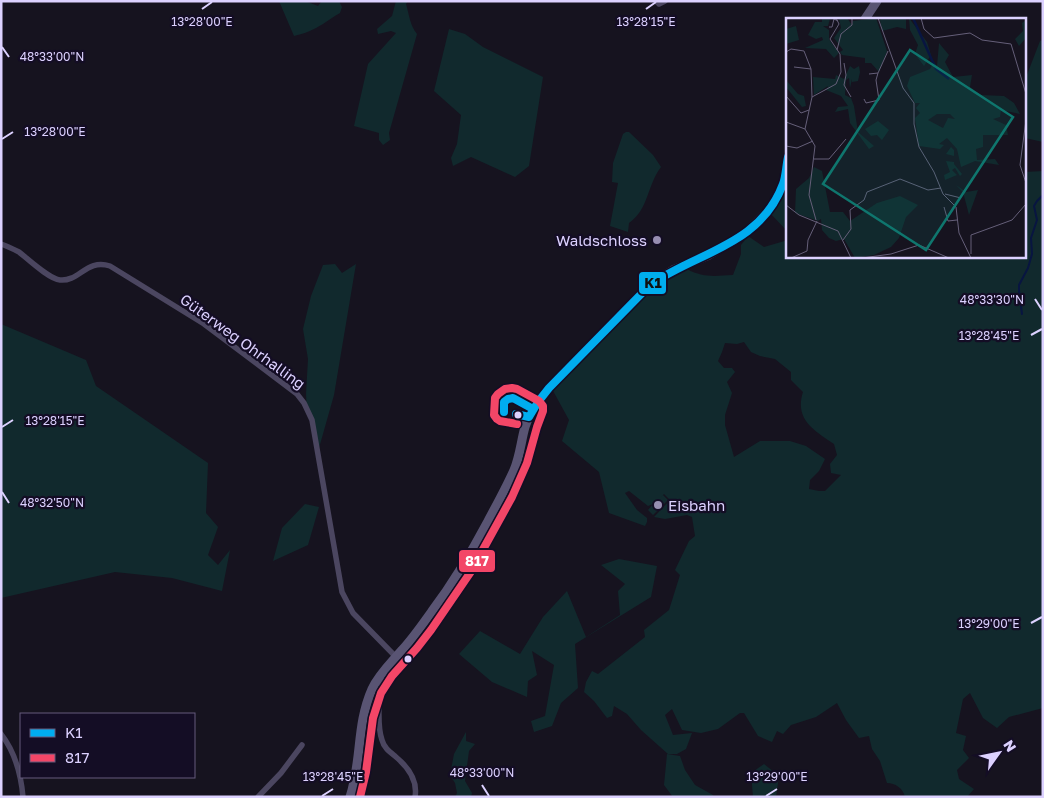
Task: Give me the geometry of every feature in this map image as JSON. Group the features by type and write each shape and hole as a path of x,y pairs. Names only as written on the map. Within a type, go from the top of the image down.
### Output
{"main road":[{"path":"866,18 877,1"},
{"path":"350,797 356,767 361,722 372,690 380,675 410,641 447,591 475,546 512,476 519,457 527,422 533,409 543,395 589,346 650,285 673,270 709,255 746,233 767,212 778,196 786,168"}],"street":[{"path":"656,1 659,4 665,1"},
{"name":"Güterweg Ohrhalling","path":"1,244 18,251 53,278 60,280 67,279 97,264 110,266 204,324 297,394 304,402 312,420 342,592 353,613 396,657"},
{"path":"380,675 382,680 379,724 382,740 387,749 410,772 415,784 415,797"},
{"path":"1,734 10,746 20,775"},
{"path":"258,797 281,773 302,745"},
{"path":"21,778 23,797"}],"green space":[{"path":"279,1 305,1 318,6 322,1 339,1 342,7 340,13 323,24 294,36"},
{"path":"396,1 408,1 406,4 410,20 417,34 389,133 390,140 383,145 379,140 379,133 354,126 368,64 396,33 391,31 378,34 377,29 392,16"},
{"path":"449,29 465,34 483,47 543,77 529,166 515,177 471,157 453,166 451,158 457,144 461,115 434,91"},
{"path":"1043,40 1043,142 1026,138 1026,77 1040,41"},
{"path":"629,132 653,155 661,167 640,211 629,223 628,232 610,226 618,183 612,182 613,163 623,134"},
{"path":"1043,171 1043,708 1009,717 997,728 983,718 970,693 963,699 956,733 966,736 963,750 969,758 957,770 959,779 974,789 967,797 905,797 898,787 887,783 880,761 872,749 869,736 859,738 837,703 816,717 791,725 783,734 777,731 772,742 758,736 744,713 740,713 718,729 701,733 682,730 672,709 665,715 673,735 692,733 686,749 677,754 668,754 641,730 627,714 614,706 612,716 607,718 594,701 584,692 586,682 592,671 598,674 645,637 644,630 669,610 680,575 675,570 689,541 695,536 692,517 687,515 665,519 654,517 670,500 664,494 668,500 653,515 648,510 653,504 648,506 629,491 625,493 637,510 647,518 645,526 609,513 599,472 562,441 569,420 552,389 664,277 687,269 704,275 733,275 741,254 741,245 748,236 764,247 786,241 786,258 1026,258 1026,172","holes":["744,342 751,352 775,359 791,372 791,380 803,392 801,410 808,424 834,444 837,455 830,464 831,473 841,475 825,491 809,489 810,480 819,471 825,459 806,446 790,441 760,441 734,457 725,425 725,415 732,393 727,382 735,372 732,368 724,368 718,361 725,343 737,344"]},
{"path":"786,186 786,230 770,213 785,193"},
{"path":"335,264 342,273 356,264 334,395 319,448 307,411 308,359 303,329 311,296 323,265"},
{"path":"1,324 86,360 96,386 208,463 206,513 218,527 208,555 218,565 230,550 222,591 172,578 115,572 1,598"},
{"path":"305,504 319,507 308,545 273,561 282,528"},
{"path":"619,559 657,566 651,597 575,644 578,688 561,703 552,726 534,732 531,721 545,716 554,665 532,651 537,675 528,681 527,697 492,682 459,654 480,631 520,654 543,617 567,591 586,637 620,615 618,591 625,584 601,565"},
{"path":"466,732 466,741 475,744 469,751 465,781 472,793 471,797 455,797 457,793 455,783 450,775 454,754"},
{"path":"667,754 680,756 685,770 695,785 714,797 673,797 664,785"},
{"path":"764,764 779,776 776,797 753,797 751,773"}],"waterway":[{"path":"1022,314 1019,285 1028,268 1032,254 1031,238 1037,220 1034,206 1043,195"}],"transit line":[{"name":"K1","path":"516,414 529,417 549,388 650,285 726,245 743,235 759,221 773,205 783,184 786,171"},
{"name":"817","path":"360,797 366,772 373,718 381,693 392,676 431,630 470,573 512,497 527,463 543,406 539,401 517,389 505,389 495,398 494,415 500,421 517,424"},
{"name":"K1","path":"504,412 504,402 513,398 533,409"}],"place":[{"name":"Waldschloss","path":"657,240"},
{"name":"Eisbahn","path":"658,505"}]}
